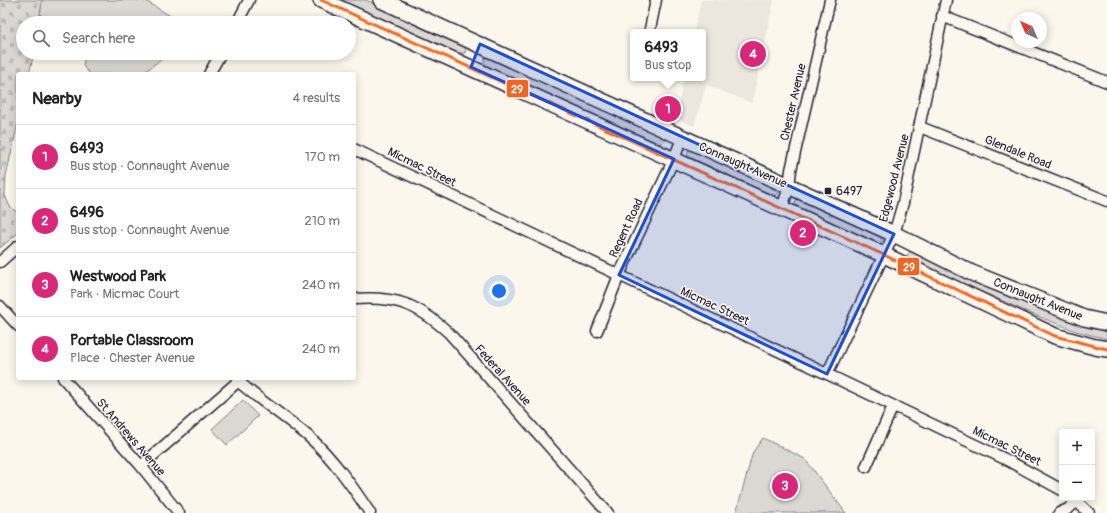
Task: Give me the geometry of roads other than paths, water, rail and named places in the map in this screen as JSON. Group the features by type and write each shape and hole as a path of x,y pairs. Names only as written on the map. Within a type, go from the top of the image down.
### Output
{"main road":[{"name":"Connaught Avenue","path":"321,0 782,208 1055,336 1094,347 1107,349"},
{"name":"Connaught Avenue","path":"381,0 790,186 894,234 979,276 1070,313 1107,323"},
{"path":"471,67 480,44"}],"street":[{"path":"241,16 249,0"},
{"path":"650,28 656,0"},
{"name":"Chester Avenue","path":"782,208 790,186 791,170 830,0"},
{"name":"Edgewood Avenue","path":"828,374 894,234 903,204 946,0"},
{"path":"942,16 1107,82"},
{"path":"210,72 217,60"},
{"name":"Glendale Road","path":"920,127 1107,201"},
{"name":"Regent Road","path":"597,331 619,275 674,159 682,138"},
{"name":"Micmac Street","path":"356,150 1007,460 1059,488"},
{"path":"0,262 16,248"},
{"name":"Federal Avenue","path":"356,299 378,298 407,304 432,318 449,333 608,513"},
{"path":"0,306 16,324"},
{"name":"St Andrews Avenue","path":"65,380 141,466 179,513"},
{"path":"141,466 239,380"},
{"path":"241,380 251,392 308,436 321,448 342,472 370,513"},
{"path":"866,467 893,406"},
{"path":"1059,513 1068,509 1074,501"},
{"path":"1077,501 1089,513"}],"place":[{"name":"Portable Classroom","path":"753,54"},
{"name":"6493","path":"668,109"},
{"name":"6497","path":"828,191"},
{"name":"6496","path":"803,233"},
{"name":"Westwood Park","path":"785,486"}]}
